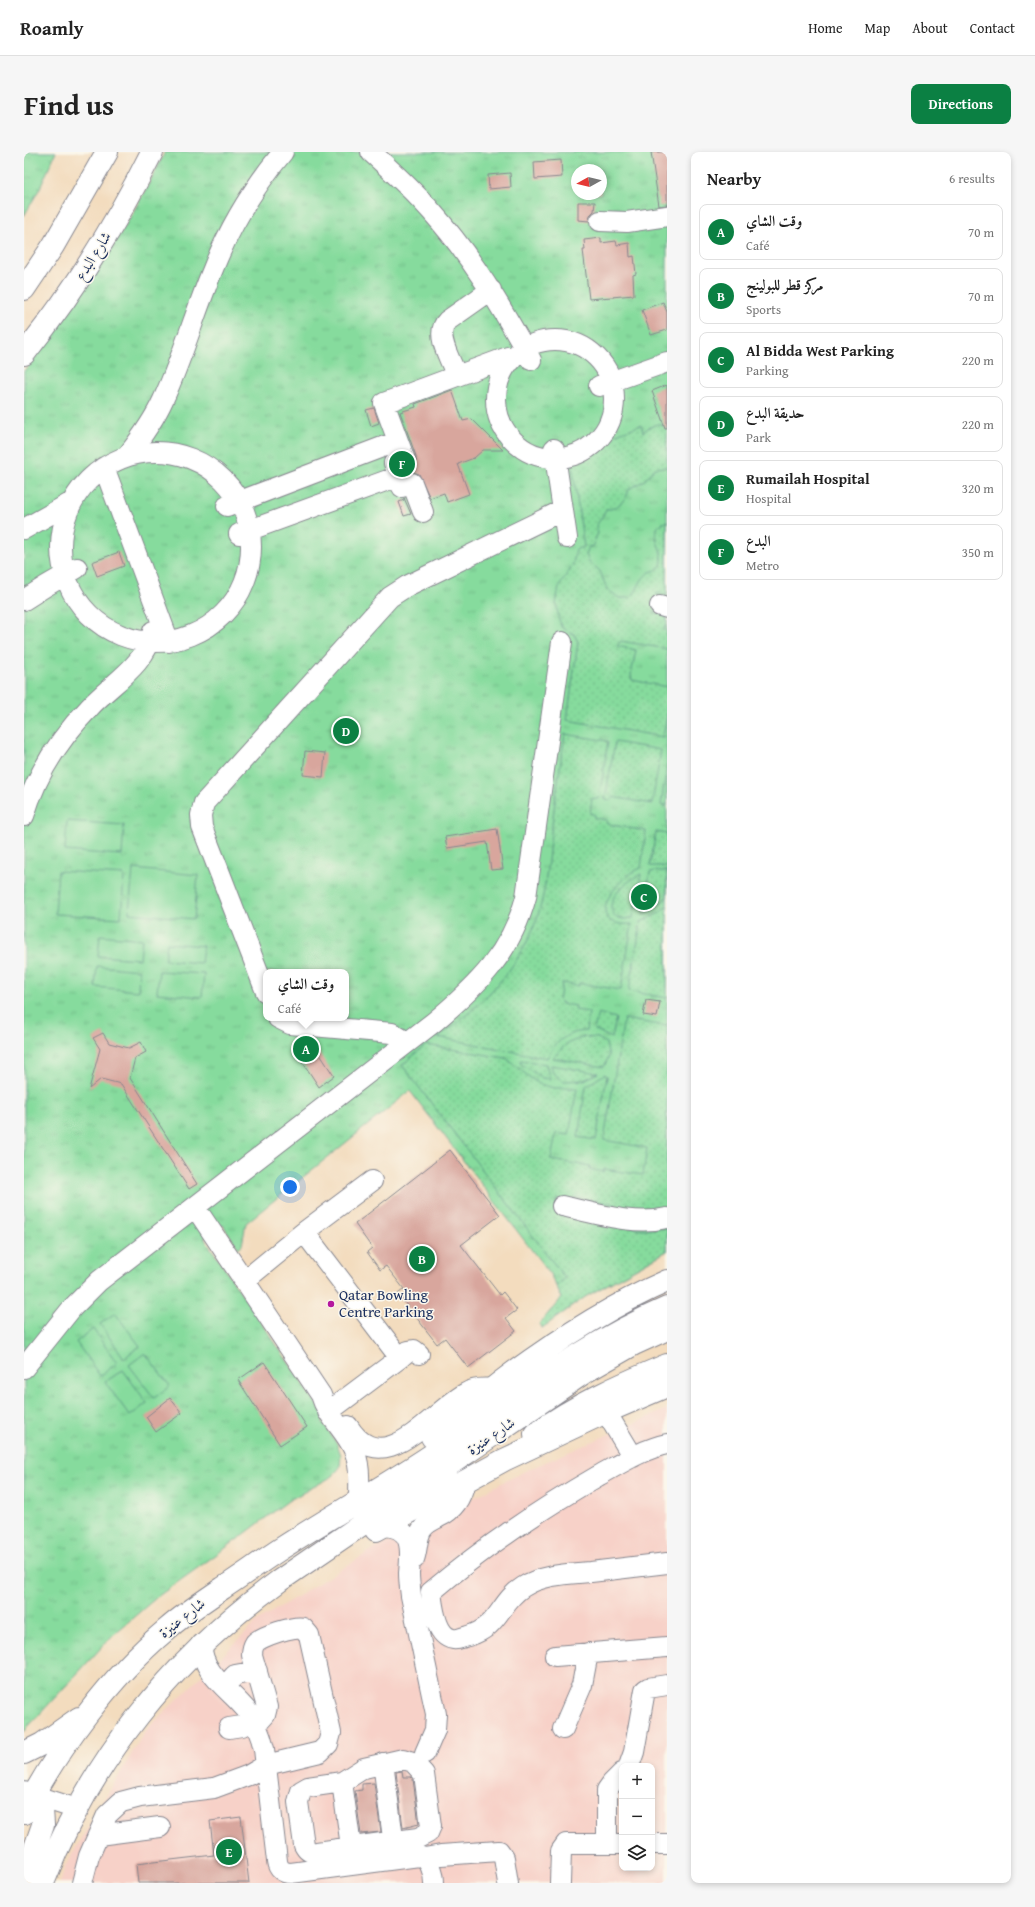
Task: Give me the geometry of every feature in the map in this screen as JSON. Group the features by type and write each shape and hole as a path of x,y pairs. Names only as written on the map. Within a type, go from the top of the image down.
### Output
{"main road":[{"path":"24,289 57,240 107,152"},
{"name":"شارع البدع","path":"24,354 64,301 91,260 152,152"},
{"name":"شارع عنيزة","path":"393,1479 421,1446 493,1389 573,1332 632,1298 667,1281"},
{"name":"شارع عنيزة","path":"27,1800 73,1735 130,1664 183,1616 282,1548 428,1457 567,1360 620,1330 667,1308"},
{"name":"شارع عنيزة","path":"43,1883 65,1832 108,1756 130,1725 165,1681 201,1644 254,1599 585,1372 634,1344 667,1329"},
{"path":"504,1460 534,1434 568,1412 617,1387 667,1365"},
{"name":"شارع عنيزة","path":"321,1552 384,1526 504,1460 606,1412 667,1386"},
{"path":"24,1753 42,1744 93,1709"},
{"path":"24,1879 33,1822 42,1809 27,1800"}],"street":[{"path":"127,456 140,452 160,451 179,454 192,458 219,475 233,490 233,503 244,533 252,543 249,569 240,593 233,603 225,613 205,629 182,639 159,635 137,641 113,632 92,617 76,598 71,571 77,525 84,509 106,474 127,456 147,429 163,400 212,270 234,223 259,183 283,152"},
{"path":"371,152 432,212 466,254 491,290 522,357 520,369 511,384 508,402 502,422 528,441 555,453 580,442 593,429 601,408 605,384"},
{"path":"600,221 634,221 667,216"},
{"path":"457,376 442,338 443,327 447,321 491,290"},
{"path":"422,512 412,483 402,487 394,464 405,460 384,403 508,358 551,354 569,356 588,368 596,378 605,384"},
{"path":"605,384 667,362"},
{"path":"71,571 62,562 63,526 72,502 86,483 106,474 139,466 173,466 184,469 204,480 220,496 233,503 398,441"},
{"path":"555,453 567,538"},
{"path":"106,474 159,635"},
{"path":"244,533 399,476"},
{"path":"24,529 72,502"},
{"path":"263,984 202,827 201,815 204,803 390,597 407,586 563,510"},
{"path":"24,600 71,571"},
{"path":"24,816 47,762 65,736 89,707 140,660 159,635"},
{"path":"24,1368 85,1294 104,1277 195,1208 453,1006 487,972 507,945 522,914 530,880 562,642"},
{"path":"284,1021 290,1024 392,1033 407,1042"},
{"path":"244,1281 304,1232 372,1181"},
{"path":"562,1206 625,1220 652,1221 667,1218"},
{"path":"195,1208 328,1405 350,1442 355,1454 358,1470 359,1501"},
{"path":"304,1232 409,1356 328,1405"},
{"path":"328,1405 358,1440 368,1446 383,1448 397,1444 404,1440 466,1392 484,1388 493,1389"},
{"path":"606,1412 633,1457"},
{"path":"411,1596 431,1592 494,1543 569,1493 649,1449 667,1444"},
{"path":"425,1752 435,1730 436,1714 411,1596 409,1573 422,1530 429,1522 441,1517 454,1506 463,1491 465,1481"},
{"path":"384,1526 397,1528 407,1537 411,1549 411,1564"},
{"path":"431,1592 433,1606 441,1631 448,1637 457,1639 474,1634 488,1626 495,1620 513,1595 522,1588 541,1578 667,1563"},
{"path":"214,1788 248,1775 266,1765 320,1752 328,1744 330,1733 309,1635 306,1629 297,1627 258,1640 252,1651 267,1707 265,1715 254,1722 229,1728"},
{"path":"201,1644 206,1666 212,1676 243,1706 254,1722 264,1749 277,1861 280,1869 283,1872 326,1876 395,1850 425,1836 431,1826 424,1774 418,1765 403,1759 360,1770 342,1782 308,1788 299,1794 298,1802 303,1841 306,1849 313,1852 351,1847 395,1850 419,1856 427,1861 433,1872 434,1883"},
{"path":"555,1656 667,1647"},
{"path":"563,1729 580,1690 588,1653"},
{"path":"224,1687 235,1675 257,1671"},
{"path":"630,1763 634,1752 645,1690 648,1688 667,1685"},
{"path":"383,1764 395,1850"},
{"path":"560,1883 561,1851 564,1846 570,1843 614,1844 607,1790 619,1777"},
{"path":"342,1782 351,1847"},
{"path":"82,1883 89,1856 111,1810 127,1800 214,1788 227,1789 255,1787 269,1790"},
{"path":"27,1800 77,1809"},
{"path":"33,1822 65,1832"},
{"path":"98,1835 160,1827"},
{"path":"655,1844 667,1844"},
{"path":"427,1861 441,1855 499,1851 504,1855 508,1883"},
{"path":"425,1883 424,1872 427,1861"}],"shaded area":[{"path":"667,1409 667,1883 60,1883 65,1866 145,1731 259,1620 369,1552 525,1471"}],"green space":[{"path":"24,152 56,152 40,188 24,216"},
{"path":"165,152 667,152 667,1251 585,1297 542,1328 539,1324 562,1298 550,1274 410,1091 246,1223 242,1245 238,1248 223,1225 204,1238 326,1418 322,1421 337,1444 341,1455 340,1467 333,1476 288,1501 157,1597 113,1635 24,1731 24,371 64,319 118,238"},
{"path":"660,423 662,426 667,424 667,467 655,468 645,480 629,489 625,499 620,504 611,509 607,509 596,526 598,533 592,547 589,546 586,555 590,563 600,571 607,589 619,598 630,598 644,577 648,573 658,569 661,565 662,559 657,541 656,530 660,525 667,521 667,595 657,593 654,613 667,615 667,626 665,626 664,630 667,631 667,649 621,641 617,646 636,650 631,675 632,680 667,687 667,715 663,737 567,720 578,642 574,634 562,628 556,604 559,587 573,564 576,549 584,547 571,458 578,458 585,454 605,438 641,425 643,432"},
{"path":"565,734 608,741 599,799 592,798 590,813 595,815 595,818 607,820 607,824 646,831 641,868 630,874 612,892 607,902 605,911 608,918 617,923 632,924 621,990 579,983 579,986 562,983 559,1001 562,1002 562,1004 576,1006 575,1010 589,1012 586,1031 573,1033 563,1038 550,1052 547,1058 438,1037 480,1003 492,990 515,962 532,931 537,919 543,895"},
{"path":"615,742 661,750 652,804 612,797 611,800 605,799"},
{"path":"667,766 667,806 661,805"},
{"path":"67,821 124,825 122,855 65,851"},
{"path":"656,832 667,834 667,866 650,866"},
{"path":"133,869 198,875 194,919 129,913"},
{"path":"58,871 124,875 121,918 55,914"},
{"path":"667,871 667,897 654,909 643,915 650,872"},
{"path":"641,874 633,918 624,919 615,917 611,908 617,892"},
{"path":"667,906 667,998 629,991 641,922 659,913"},
{"path":"100,935 142,939 140,959 98,956"},
{"path":"167,943 203,946 201,963 165,960"},
{"path":"97,966 139,970 138,991 95,987"},
{"path":"159,971 204,974 202,997 157,993"},
{"path":"598,1013 616,1018 612,1038 594,1030"},
{"path":"624,1019 666,1026 667,1023 667,1209 646,1211 614,1208 615,1204 575,1197 573,1203 557,1200 555,1213 642,1229 667,1228 667,1251 585,1297 542,1328 539,1324 562,1298 556,1286 565,1278 402,1065 426,1045 506,1058 539,1084 554,1088 577,1088 569,1135 556,1133 551,1160 590,1166 589,1169 603,1172 604,1169 643,1175 647,1148 604,1140"},
{"path":"584,1037 598,1038 606,1043 609,1056 604,1067 553,1058 566,1044"},
{"path":"521,1060 546,1064 550,1079 542,1078 520,1063"},
{"path":"551,1065 598,1073 584,1080 564,1081 553,1073"},
{"path":"605,1074 607,1076 596,1140 578,1137 586,1086"},
{"path":"115,1313 140,1346 124,1358 100,1324"},
{"path":"93,1329 117,1363 100,1376 76,1342"},
{"path":"145,1353 170,1386 154,1398 129,1365"},
{"path":"123,1370 147,1403 130,1416 105,1382"}],"building":[{"path":"651,152 667,152 667,205 659,206"},
{"path":"561,160 562,177 535,179 534,162"},
{"path":"510,173 511,187 489,189 488,175"},
{"path":"578,202 595,202 594,211 590,215 589,221 578,220"},
{"path":"601,238 601,243 616,241 617,245 629,243 630,257 634,256 636,274 633,275 634,295 589,299 583,250 585,250 584,240"},
{"path":"663,302 667,312 667,330 651,335 642,310"},
{"path":"667,385 667,428 665,428 652,391"},
{"path":"452,390 463,421 472,419 503,450 483,450 474,458 458,464 469,494 447,502 444,493 430,498 419,474 409,471 414,468 416,456 400,412 416,407 415,404"},
{"path":"374,408 379,423 371,426 366,410"},
{"path":"404,498 411,514 404,516 399,502 404,500"},
{"path":"119,552 124,566 97,576 92,562"},
{"path":"305,751 325,753 323,777 303,775"},
{"path":"497,829 503,869 491,870 487,842 447,848 445,837"},
{"path":"646,1000 660,1002 657,1017 643,1015"},
{"path":"103,1033 109,1043 129,1048 141,1042 146,1052 135,1058 130,1078 197,1184 189,1189 121,1084 101,1079 89,1089 100,1049 93,1038"},
{"path":"305,1041 309,1044 312,1042 334,1076 319,1087 296,1052 299,1051 297,1048"},
{"path":"450,1150 500,1215 461,1245 500,1295 503,1292 517,1310 506,1318 516,1331 468,1368 445,1338 437,1344 398,1294 404,1289 386,1266 380,1270 367,1252 372,1248 355,1224"},
{"path":"264,1362 307,1427 280,1445 238,1380"},
{"path":"170,1398 182,1413 156,1432 146,1417"},
{"path":"402,1771 403,1777 411,1777 413,1779 419,1824 403,1828 396,1772"},
{"path":"374,1783 381,1832 361,1834 355,1791 362,1790 362,1784"},
{"path":"241,1817 249,1883 138,1883 136,1864 214,1855 210,1821"}],"place":[{"name":"البدع","path":"402,464"},
{"name":"حديقة البدع","path":"346,731"},
{"name":"Al Bidda West Parking","path":"644,897"},
{"name":"وقت الشاي","path":"306,1049"},
{"name":"مركز قطر للبولينج","path":"422,1259"},
{"name":"Qatar Bowling Centre Parking","path":"331,1304"},
{"name":"Rumailah Hospital","path":"229,1852"}]}
